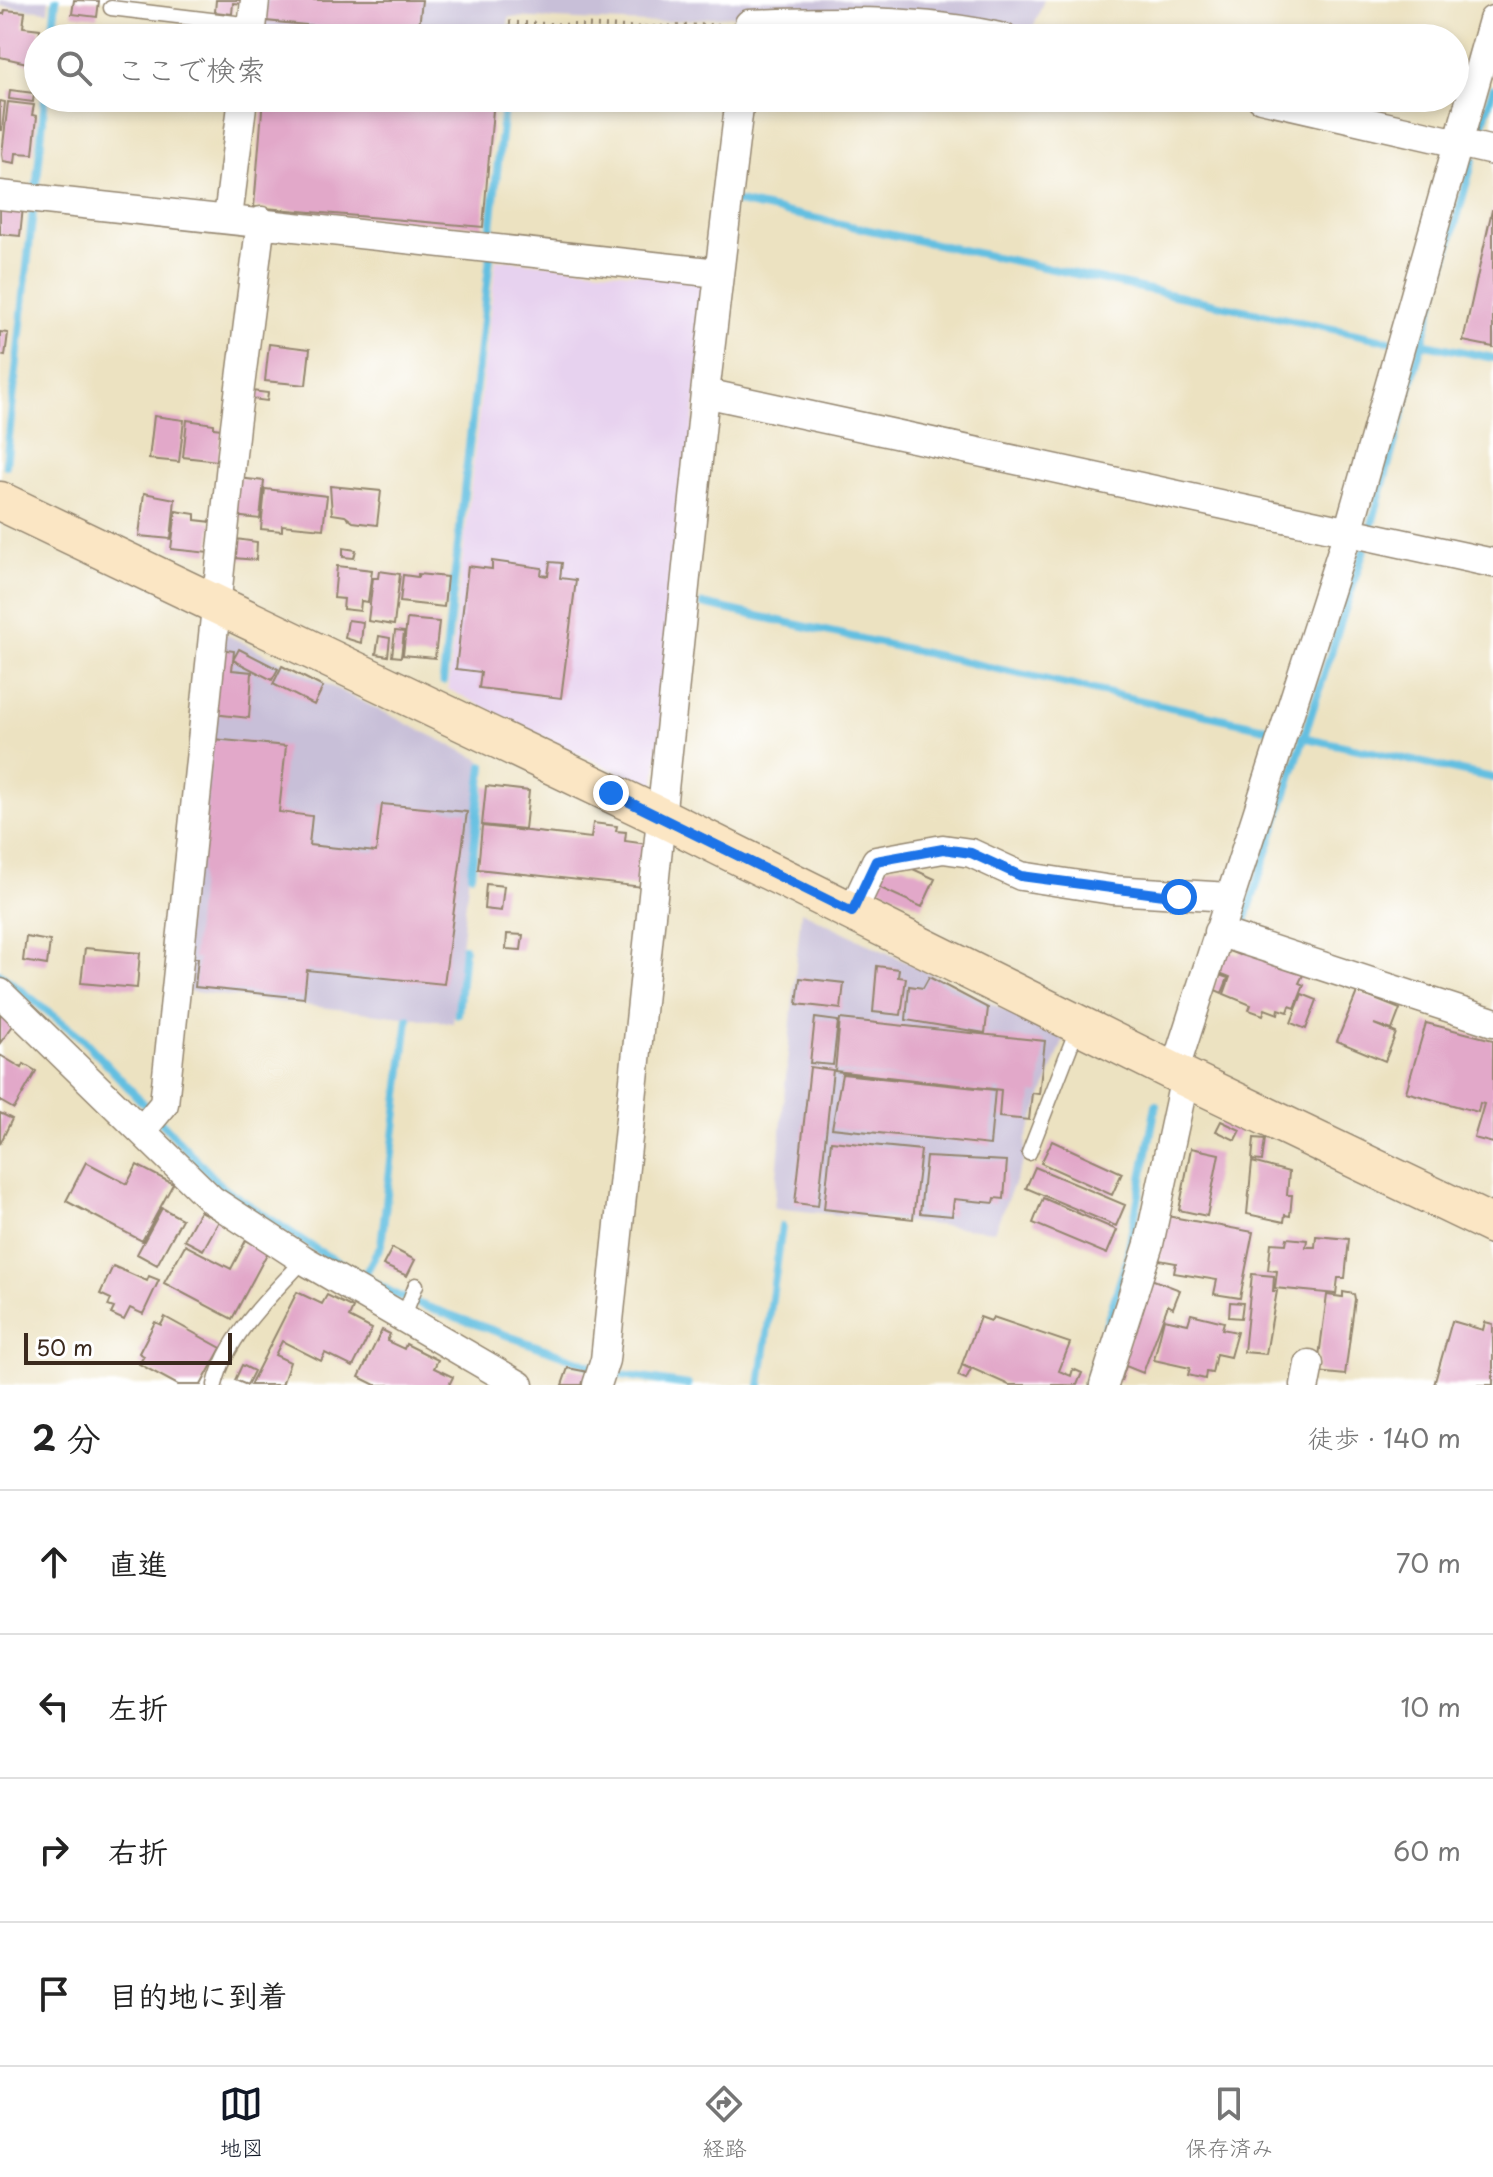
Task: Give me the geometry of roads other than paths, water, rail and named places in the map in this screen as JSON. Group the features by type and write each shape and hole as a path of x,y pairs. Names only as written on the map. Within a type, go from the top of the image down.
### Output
{"street":[{"path":"815,24 853,20 908,24"},
{"path":"1469,110 1493,20"},
{"path":"228,218 241,112"},
{"path":"601,1374 718,273 738,112"},
{"path":"1322,112 1493,151"},
{"path":"1104,1385 1149,1244 1179,1075 1218,932 1348,532 1469,112"},
{"path":"0,195 718,273"},
{"path":"153,1118 261,221"},
{"path":"705,393 1493,563"},
{"path":"0,501 661,817 1179,1075 1493,1225"},
{"path":"852,912 876,861 943,849 971,853 1021,876 1125,892 1230,897"},
{"path":"1218,932 1493,1022"},
{"path":"0,993 153,1118 212,1200 304,1260 405,1312 519,1385"}],"lane":[{"path":"111,8 253,21"},
{"path":"1029,1153 1079,1024"},
{"path":"215,1385 220,1366 263,1304 304,1260"},
{"path":"405,1312 416,1285"}],"waterway":[{"path":"53,24 56,0"},
{"path":"1480,134 1493,89"},
{"path":"36,191 44,112"},
{"path":"490,236 503,112"},
{"path":"1372,524 1473,160"},
{"path":"738,202 1389,341"},
{"path":"6,465 33,210"},
{"path":"443,681 490,257"},
{"path":"1421,343 1493,358"},
{"path":"1244,924 1364,550"},
{"path":"703,604 1270,729"},
{"path":"1302,737 1493,778"},
{"path":"471,874 483,766"},
{"path":"458,1014 464,948"},
{"path":"0,974 82,1038 222,1187 317,1250 398,1296 422,1305 615,1374 688,1385"},
{"path":"364,1276 381,1245 408,1019"},
{"path":"1087,1385 1126,1263 1156,1105"},
{"path":"760,1385 782,1226"}]}
